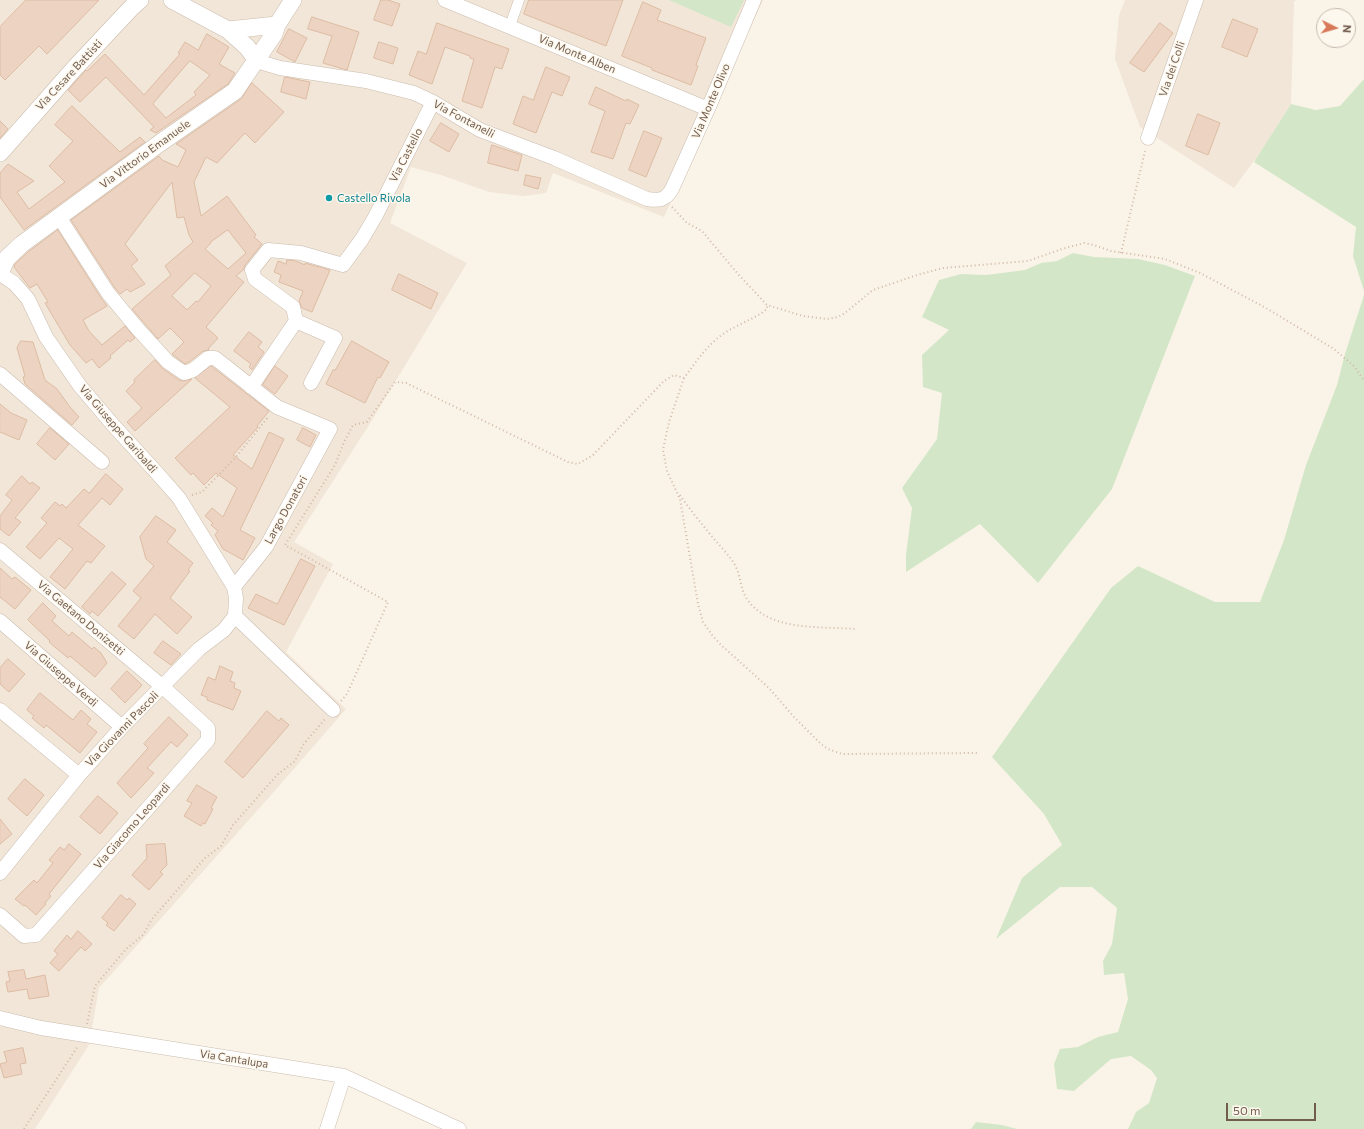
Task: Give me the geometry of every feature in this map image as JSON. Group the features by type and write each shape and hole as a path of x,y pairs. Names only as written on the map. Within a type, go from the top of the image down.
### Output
{"street":[{"path":"172,0 228,30 247,47 256,59"},
{"name":"Via Vittorio Emanuele","path":"0,273 7,258 22,244 160,142 235,91 274,34 277,25 293,0"},
{"name":"Via Monte Alben","path":"445,0 708,109"},
{"path":"510,26 519,0"},
{"name":"Via Monte Olivo","path":"665,199 672,189 708,109 754,0"},
{"name":"Via dei Colli","path":"1148,138 1196,0"},
{"name":"Via Cesare Battisti","path":"0,153 72,71 138,1"},
{"path":"228,30 277,25"},
{"name":"Via Fontanelli","path":"256,59 263,63 280,68 366,81 414,93 433,102 480,130 554,158 647,199 657,201 665,199"},
{"name":"Via Castello","path":"296,321 293,307 255,279 252,270 268,250 301,253 343,264 362,239 375,217 433,102"},
{"path":"59,217 108,293 168,362 184,373 193,370 208,358 215,358 277,407"},
{"name":"Via Giuseppe Garibaldi","path":"0,273 14,283 28,299 46,336 80,386 179,498 234,587"},
{"path":"251,387 296,321 335,338 310,382"},
{"path":"0,374 102,462"},
{"name":"Largo Donatori","path":"234,587 266,547 330,429 277,407"},
{"name":"Via Gaetano Donizetti","path":"0,550 163,687"},
{"path":"234,587 236,598 235,616 333,710"},
{"name":"Via Giovanni Pascoli","path":"0,873 79,775 122,727 199,650 224,630 235,616"},
{"name":"Via Giuseppe Verdi","path":"0,621 122,727"},
{"name":"Via Giacomo Leopardi","path":"0,916 24,936 36,935 208,740 208,728 163,687"},
{"path":"0,710 79,775"},
{"name":"Via Cantalupa","path":"0,1019 85,1035 344,1076 459,1129"},
{"path":"327,1129 344,1076"}],"path":[{"path":"1121,253 1148,138"},
{"path":"665,199 687,223 702,231 738,274 767,305 803,316 827,319 838,317 873,290 943,268 1028,261 1062,249 1084,244 1094,245 1111,252 1165,259 1200,273 1266,308 1334,349 1355,368 1364,381"},
{"path":"767,305 767,309 758,316 724,334 701,353 684,378 669,422 663,450 667,471 678,493 734,564 740,576 742,592 752,606 758,611 793,625 855,629"},
{"path":"1361,376 1364,372"},
{"path":"24,1129 85,1035 95,986 126,949 143,935 152,918 205,858 221,846 233,825 277,775 295,761 304,745 347,694 388,602 285,545 335,465 344,442 353,425 367,422 395,382 406,383 568,462 578,464 593,455 664,381 674,375 684,378"},
{"path":"179,498 202,492 236,457 277,407"},
{"path":"678,493 682,508 698,604 703,622 709,632 721,645 769,688 794,717 821,744 828,749 842,754 979,754"}],"shaded area":[{"path":"0,0 763,0 664,217 553,173 546,193 523,196 489,192 441,175 411,167 390,223 467,263 369,425 294,542 333,564 286,652 346,709 99,988 89,1045 35,1129 0,1129"},
{"path":"1125,0 1298,0 1294,1 1291,104 1262,150 1234,188 1140,127 1115,59 1119,15"}],"green space":[{"path":"669,0 744,0 731,27"},
{"path":"1364,79 1364,291 1353,256 1356,227 1254,162 1291,104 1316,110 1340,106"},
{"path":"1073,253 1094,257 1138,259 1165,265 1195,276 1112,489 1038,583 980,524 906,572 906,555 912,508 902,488 937,439 942,393 923,387 922,355 949,330 922,317 939,280 961,274 986,275 1025,270 1041,263 1057,261"},
{"path":"1364,295 1364,1129 1128,1129 1136,1112 1149,1103 1157,1078 1151,1070 1131,1056 1111,1059 1074,1091 1057,1089 1054,1064 1060,1049 1078,1047 1098,1037 1118,1032 1128,999 1124,973 1104,975 1103,961 1112,944 1117,908 1092,887 1060,887 996,939 1022,878 1062,845 1044,814 992,757 1111,588 1138,566 1215,602 1260,602 1284,540 1306,465 1337,385 1345,354"},
{"path":"976,1122 1002,1125 1017,1129 971,1129"}],"building":[{"path":"26,0 99,0 47,54 39,46 5,80 0,75 0,27"},
{"path":"381,0 388,0 400,4 392,26 374,20"},
{"path":"529,0 623,0 606,46 524,14"},
{"path":"643,2 661,10 657,20 706,38 696,65 698,66 691,85 652,70 652,68 622,56"},
{"path":"312,17 359,32 347,70 323,63 332,36 308,29"},
{"path":"1233,19 1258,29 1247,57 1222,47"},
{"path":"437,23 509,49 502,69 495,67 482,108 462,101 474,59 470,58 470,56 445,47 432,84 409,75 418,51 426,54"},
{"path":"1160,23 1173,33 1144,72 1130,63"},
{"path":"289,29 307,38 295,62 277,52"},
{"path":"207,34 229,47 219,64 235,73 228,84 156,133 150,130 154,127 106,77 80,102 68,90 86,70 87,71 105,54 144,95 180,54 178,53 185,42 198,50","holes":["190,61 210,75 194,92 196,95 166,118 153,104"]},
{"path":"379,42 398,48 393,64 374,58"},
{"path":"546,67 570,77 562,96 552,92 536,133 513,124 523,96 533,100"},
{"path":"285,77 310,82 306,99 281,92"},
{"path":"252,83 284,112 255,143 245,133 217,163 206,157 194,182 201,216 227,196 256,235 254,237 262,244 245,265 244,269 236,276 244,282 206,327 218,338 208,349 209,350 203,351 185,364 172,354 184,342 170,328 158,339 132,309 171,275 165,266 193,242 189,235 184,217 177,218 172,182 125,244 138,260 131,266 145,284 130,292 127,289 120,294 115,288 71,220 159,156 162,160 178,167 186,150 176,144 241,99","holes":["228,230 246,253 228,269 205,249 211,242","195,273 211,286 198,302 196,301 187,310 172,296"]},
{"path":"596,87 626,101 627,99 639,105 630,124 626,123 613,159 591,152 605,111 589,104"},
{"path":"72,106 120,152 140,137 145,142 24,230 0,197 0,173 8,164 34,181 17,192 29,209 65,182 49,166 73,141 55,125"},
{"path":"1198,114 1220,123 1208,155 1186,146"},
{"path":"0,121 8,129 0,138"},
{"path":"441,123 459,134 449,152 430,141"},
{"path":"644,131 662,138 646,177 629,170"},
{"path":"492,145 522,155 518,171 488,163"},
{"path":"526,175 541,178 538,189 524,185"},
{"path":"58,230 107,306 83,320 89,331 102,345 125,326 135,338 130,342 128,340 99,368 92,359 86,363 70,345 45,303 48,302 37,284 30,288 14,267 15,264 28,252"},
{"path":"287,260 330,270 312,312 302,308 299,301 303,291 279,282 281,275 274,272 278,261 286,264"},
{"path":"399,274 438,293 431,309 392,290"},
{"path":"249,332 262,342 258,347 264,352 252,370 249,367 251,364 234,351"},
{"path":"21,341 33,342 45,380 57,389 79,417 72,425 25,384 23,377 25,376 17,348"},
{"path":"352,341 389,362 380,378 378,377 365,403 326,384 333,370 335,370"},
{"path":"155,360 163,369 179,380 183,381 192,379 135,431 127,422 142,408 126,391 135,382 134,380"},
{"path":"211,366 269,411 257,426 258,427 233,455 252,469 269,432 284,439 240,530 255,538 243,560 223,549 215,535 218,531 211,525 213,523 205,516 212,508 223,517 237,488 216,473 204,485 193,473 191,475 175,458 230,407 195,378"},
{"path":"275,366 288,376 275,394 263,385"},
{"path":"0,404 11,413 27,420 19,440 0,432"},
{"path":"50,428 69,444 55,460 37,444"},
{"path":"303,428 316,435 310,447 297,440"},
{"path":"106,474 123,489 110,505 102,498 78,525 105,546 91,563 87,561 65,589 50,577 73,549 59,538 40,559 26,547 47,523 41,518 55,502 60,506 62,504 66,508 84,489 89,493"},
{"path":"22,476 30,484 32,482 40,488 15,518 21,522 9,536 0,529 0,516 12,500 6,495"},
{"path":"156,516 176,530 167,542 193,563 188,570 190,571 170,598 192,617 177,634 155,614 134,639 118,626 141,598 133,591 154,566 146,559 140,537"},
{"path":"301,559 315,566 284,625 248,608 256,594 277,604"},
{"path":"0,568 12,579 15,577 31,590 15,609 0,597"},
{"path":"112,572 126,584 98,616 92,611 90,614 82,607"},
{"path":"43,603 56,616 52,621 69,636 72,632 92,649 94,647 101,653 107,663 95,677 70,656 68,658 49,642 50,641 28,620"},
{"path":"163,641 181,654 171,665 154,653"},
{"path":"8,659 25,674 9,692 0,684 0,668"},
{"path":"220,666 233,672 230,681 235,683 234,688 241,691 233,710 207,700 207,697 201,695 208,677 215,680"},
{"path":"127,671 142,685 125,703 111,689"},
{"path":"40,693 73,720 81,710 91,719 87,724 97,732 80,753 46,725 44,728 32,718 34,716 27,710"},
{"path":"267,711 279,721 281,718 289,725 243,778 225,762"},
{"path":"169,717 188,735 177,747 171,742 147,768 154,773 131,798 117,783 148,748 144,744"},
{"path":"25,779 44,795 27,816 8,799"},
{"path":"197,785 217,797 211,808 213,809 205,824 203,823 201,826 184,816 192,803 187,801"},
{"path":"98,796 118,813 100,834 80,817"},
{"path":"0,819 12,834 0,844"},
{"path":"69,844 81,854 49,894 51,896 36,915 25,905 24,906 15,899 34,880 37,883 53,863 49,860 60,847 64,850"},
{"path":"165,844 167,865 160,872 163,874 149,890 132,875 147,858 146,845"},
{"path":"121,895 127,900 129,898 136,904 114,931 106,925 108,923 102,918"},
{"path":"78,931 92,944 85,951 81,947 59,971 50,963 58,954 54,951 67,935 71,939"},
{"path":"24,970 26,979 45,975 49,996 29,999 27,989 8,992 6,982 10,981 8,972"},
{"path":"23,1048 26,1063 20,1064 22,1074 4,1078 0,1064 7,1062 4,1052"}],"place":[{"name":"Castello Rivola","path":"329,198"}]}
